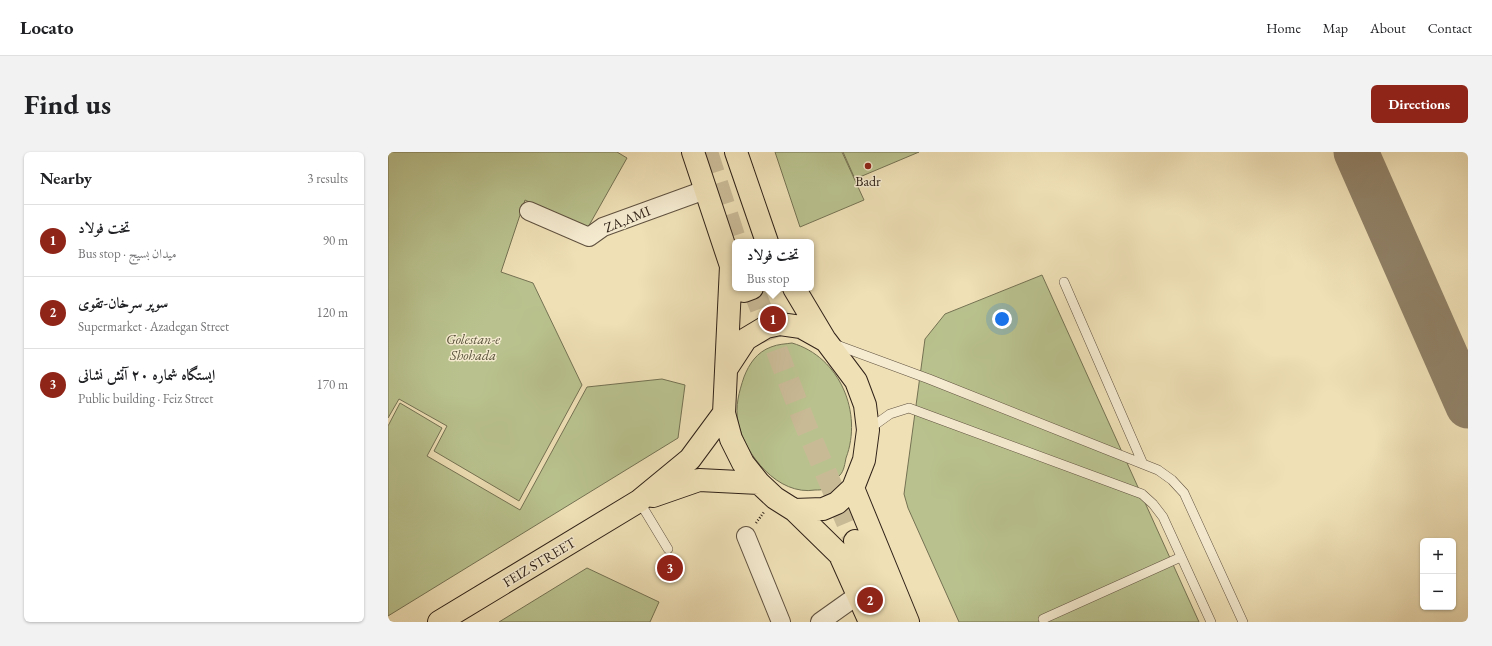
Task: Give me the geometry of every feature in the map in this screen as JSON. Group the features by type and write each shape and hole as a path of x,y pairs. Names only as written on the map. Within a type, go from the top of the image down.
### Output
{"main road":[{"path":"693,152 732,269"},
{"path":"736,152 765,239"},
{"path":"737,291 727,368 724,413 731,439 743,462 759,483 775,498 794,510 840,555 870,622"},
{"path":"794,510 823,509 837,503 853,488 864,460 868,430 865,405 856,381 826,341 796,291"},
{"path":"727,368 746,339 766,327 780,324 801,327 826,341"},
{"path":"639,501 690,459 724,413"},
{"path":"639,501 699,480 759,483"},
{"path":"853,488 908,622"},
{"name":"FEIZ STREET","path":"439,622 639,501"},
{"path":"855,541 890,622"}],"street":[{"name":"ZA,AMI","path":"528,211 589,237 603,227 706,190"},
{"path":"746,536 781,622"},
{"path":"820,622 858,595"}],"lane":[{"path":"1064,282 1143,464"},
{"path":"826,341 930,378 1158,470 1172,480 1184,493 1243,622"},
{"path":"868,430 890,414 909,408 1142,494 1153,504 1163,517 1211,622"},
{"path":"639,501 668,549"},
{"path":"1043,619 1181,557"}],"path":[{"path":"746,536 775,498"}],"green space":[{"name":"Golestan-e Shohada","path":"388,152 617,152 627,158 587,229 525,200 501,272 533,283 582,385 519,501 434,451 447,426 399,399 388,418"},
{"path":"775,152 842,152 864,200 800,227"},
{"name":"Badr","path":"843,152 919,152 855,179"},
{"path":"1042,275 1199,622 959,622 908,508 904,494 925,339 945,314"},
{"path":"792,343 809,350 823,361 835,374 843,389 849,406 851,441 843,469 826,488 822,490 801,490 788,487 776,480 765,471 756,460 742,435 738,422 737,405 739,394 744,377 751,363 766,349 776,345"},
{"path":"662,379 685,385 678,438 388,616 388,426 400,403 442,428 427,456 520,510 587,387"},
{"path":"587,568 659,602 650,622 499,622"}],"taxiway":[{"path":"1356,152 1468,406"}],"tunnel":[{"path":"707,152 735,239"},
{"path":"754,291 805,424 855,541"}],"place":[{"name":"Badr","path":"868,166"},
{"name":"تخت فولاد","path":"773,319"},
{"name":"ایستگاه شماره ۲۰ آتش نشانی","path":"670,568"},
{"name":"سوپر سرخان-تقوی","path":"870,600"}]}
